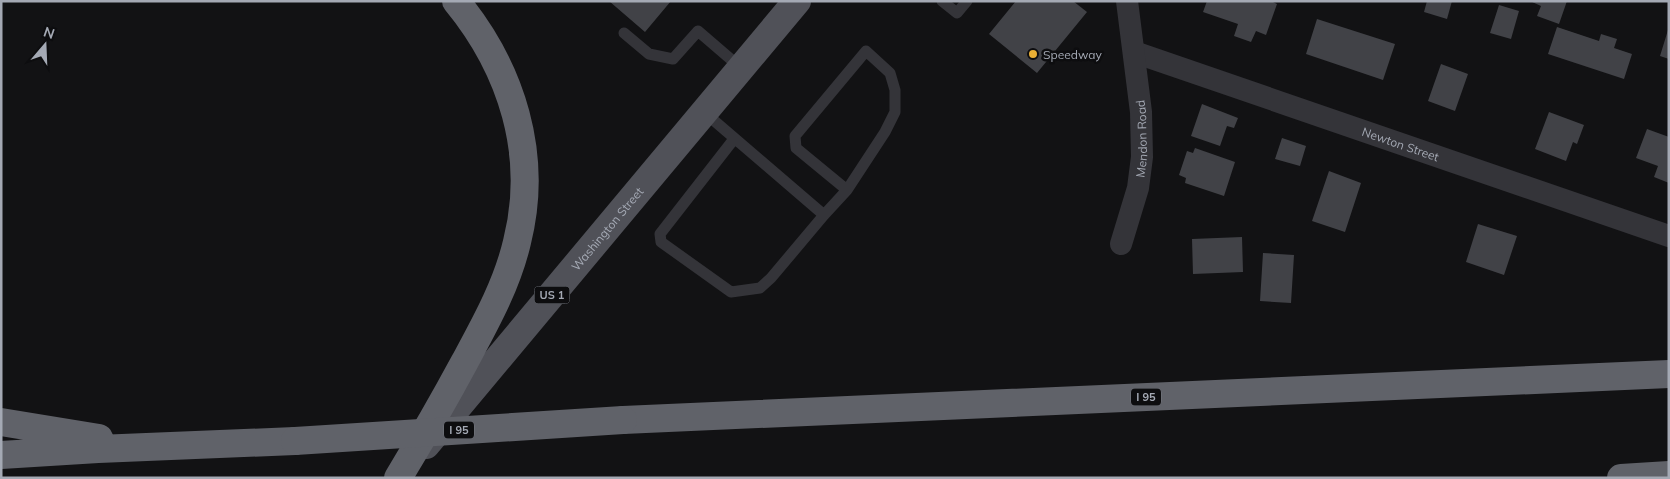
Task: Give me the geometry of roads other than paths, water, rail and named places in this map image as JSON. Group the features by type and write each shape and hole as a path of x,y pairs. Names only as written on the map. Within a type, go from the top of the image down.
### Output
{"highway":[{"path":"398,478 444,400 489,316 518,242 524,206 526,187 524,151 518,116 506,81 489,46 456,1"},
{"name":"I 95","path":"1,455 155,446 295,441 623,420 1669,374"},
{"path":"1,422 155,446"},
{"path":"1621,478 1669,476"}],"main road":[{"name":"Washington Street","path":"398,478 794,2"}],"street":[{"name":"Mendon Road","path":"1121,244 1138,188 1142,157 1142,127 1127,1"},
{"name":"Newton Street","path":"1134,52 1669,236"}],"lane":[{"path":"942,1 957,13 967,1"},
{"path":"624,32 649,54 673,59 698,31 741,68"},
{"path":"734,139 660,234 662,242 731,292 760,288 771,278 847,190 885,132 895,112 895,90 890,73 866,51 795,136 796,148 847,190"},
{"path":"704,112 824,215"}],"place":[{"name":"Speedway","path":"1033,54"}]}
